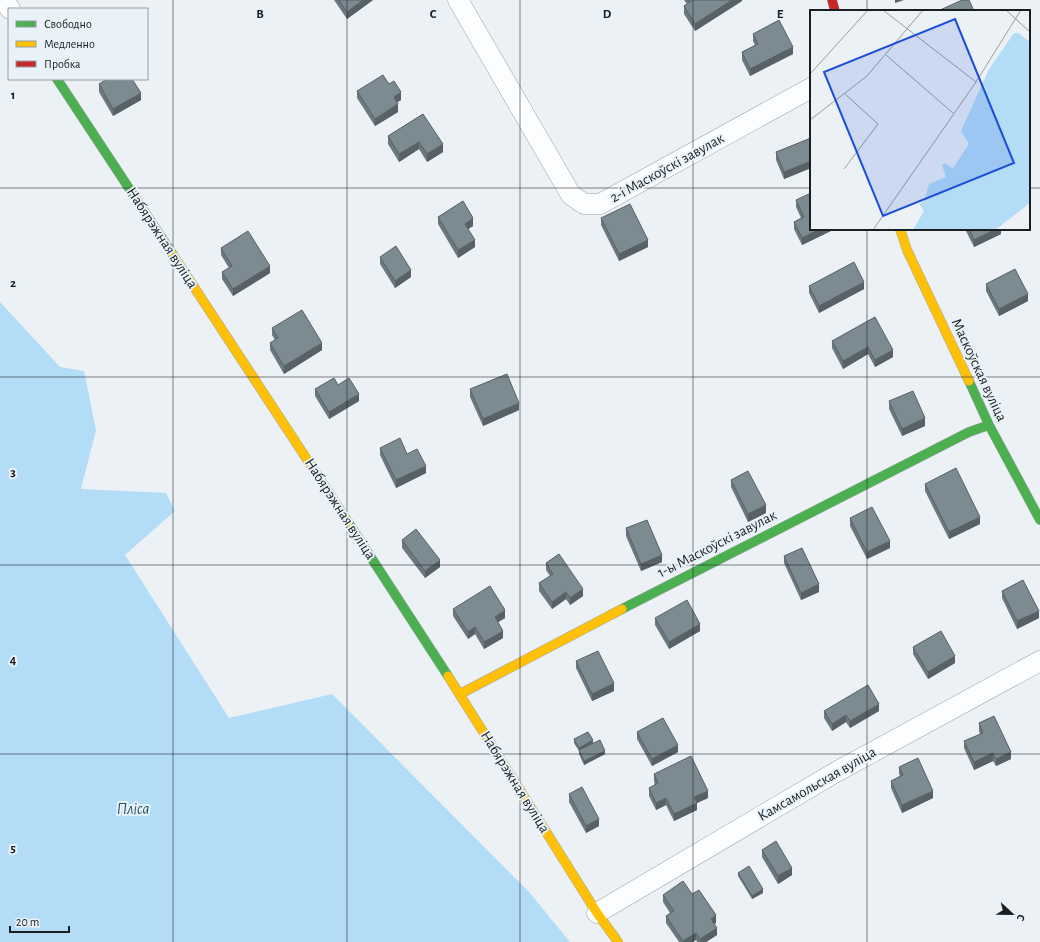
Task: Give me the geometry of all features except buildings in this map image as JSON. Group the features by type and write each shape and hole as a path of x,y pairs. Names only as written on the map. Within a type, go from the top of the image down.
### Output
{"street":[{"name":"2-і Маскоўскі завулак","path":"458,0 571,195 584,204 600,204 810,89"},
{"path":"832,0 835,10"},
{"name":"Набярэжная вуліца","path":"58,80 286,426 460,694 597,913 618,942"},
{"name":"Маскоўская вуліца","path":"900,230 907,250 989,425 1040,520"},
{"name":"1-ы Маскоўскі завулак","path":"460,694 647,596 969,432 989,425"},
{"name":"Камсамольская вуліца","path":"597,913 836,772 1040,661"}],"water":[{"name":"Пліса","path":"0,302 60,367 84,371 96,430 81,489 166,493 175,511 125,555 229,718 332,694 529,892 570,942 0,942"}],"traffic: fast":[{"path":"58,80 173,255"},
{"path":"969,381 989,425 1040,520"},
{"path":"622,609 969,432 989,425"},
{"path":"348,522 448,676"}],"traffic: slow":[{"path":"900,230 907,250 969,381"},
{"path":"173,255 348,522"},
{"path":"460,694 622,609"},
{"path":"448,676 597,913 618,942"}],"traffic: jam":[{"path":"832,0 835,10"}]}
